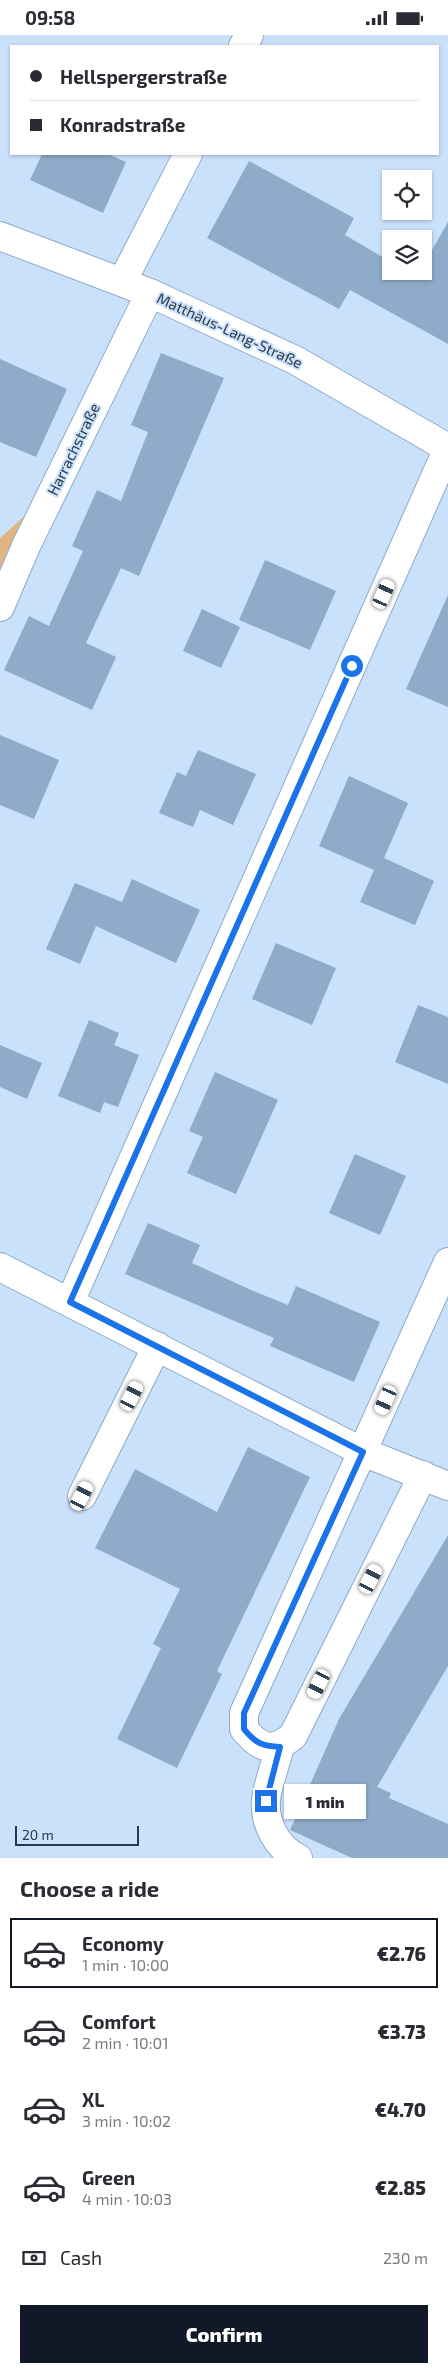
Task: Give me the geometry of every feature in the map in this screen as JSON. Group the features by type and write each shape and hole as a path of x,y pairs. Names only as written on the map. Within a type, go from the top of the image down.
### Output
{"street":[{"path":"122,282 187,155"},
{"name":"Matthäus-Lang-Straße","path":"0,236 150,293 295,360 448,448"},
{"name":"Harrachstraße","path":"0,607 26,546 150,293"},
{"path":"70,1302 448,448"},
{"path":"280,1747 264,1746 254,1741 244,1729 244,1713 448,1262"},
{"path":"0,1267 363,1452 448,1486"},
{"path":"82,1496 157,1346"},
{"path":"298,1858 289,1854 273,1835 266,1801 280,1747 293,1736 423,1475"}],"shaded area":[{"path":"30,511 0,575 0,538"}],"building":[{"path":"42,155 110,155 126,162 103,213 30,180"},
{"path":"249,161 354,218 345,235 382,257 382,280 432,280 432,250 448,222 448,344 350,290 339,309 207,238"},
{"path":"161,353 224,378 139,576 121,568 86,643 116,657 92,710 4,670 29,616 49,626 83,551 72,546 97,490 121,501 148,432 131,425"},
{"path":"0,359 67,389 36,457 0,442"},
{"path":"265,560 336,591 310,650 239,620"},
{"path":"448,595 448,707 406,689"},
{"path":"202,609 240,627 221,668 183,651"},
{"path":"0,735 59,760 34,819 0,805"},
{"path":"198,750 256,774 233,825 200,810 193,827 159,813 177,772 186,776"},
{"path":"349,776 408,803 384,858 434,881 415,925 360,902 374,870 319,846"},
{"path":"132,879 200,910 176,963 96,926 80,964 46,949 75,883 122,902"},
{"path":"276,943 336,968 312,1025 252,999"},
{"path":"418,1005 448,1017 448,1084 395,1062"},
{"path":"89,1020 119,1033 114,1045 139,1055 118,1107 104,1102 100,1113 58,1096"},
{"path":"0,1045 42,1063 27,1099 0,1087"},
{"path":"215,1072 278,1100 236,1194 187,1173 203,1137 189,1131"},
{"path":"355,1154 406,1176 380,1235 329,1213"},
{"path":"148,1223 200,1245 192,1263 251,1290 288,1305 296,1286 380,1322 354,1382 270,1346 274,1338 125,1274"},
{"path":"248,1447 310,1477 217,1671 222,1674 177,1768 117,1739 161,1648 153,1644 180,1589 95,1548 135,1469 217,1512"},
{"path":"448,1535 448,1666 377,1787 391,1793 389,1798 448,1824 448,1858 352,1858 290,1830 339,1719"}],"route":[{"path":"266,1801 280,1747 264,1746 254,1741 244,1729 244,1713 363,1452 70,1302 352,666"}]}
